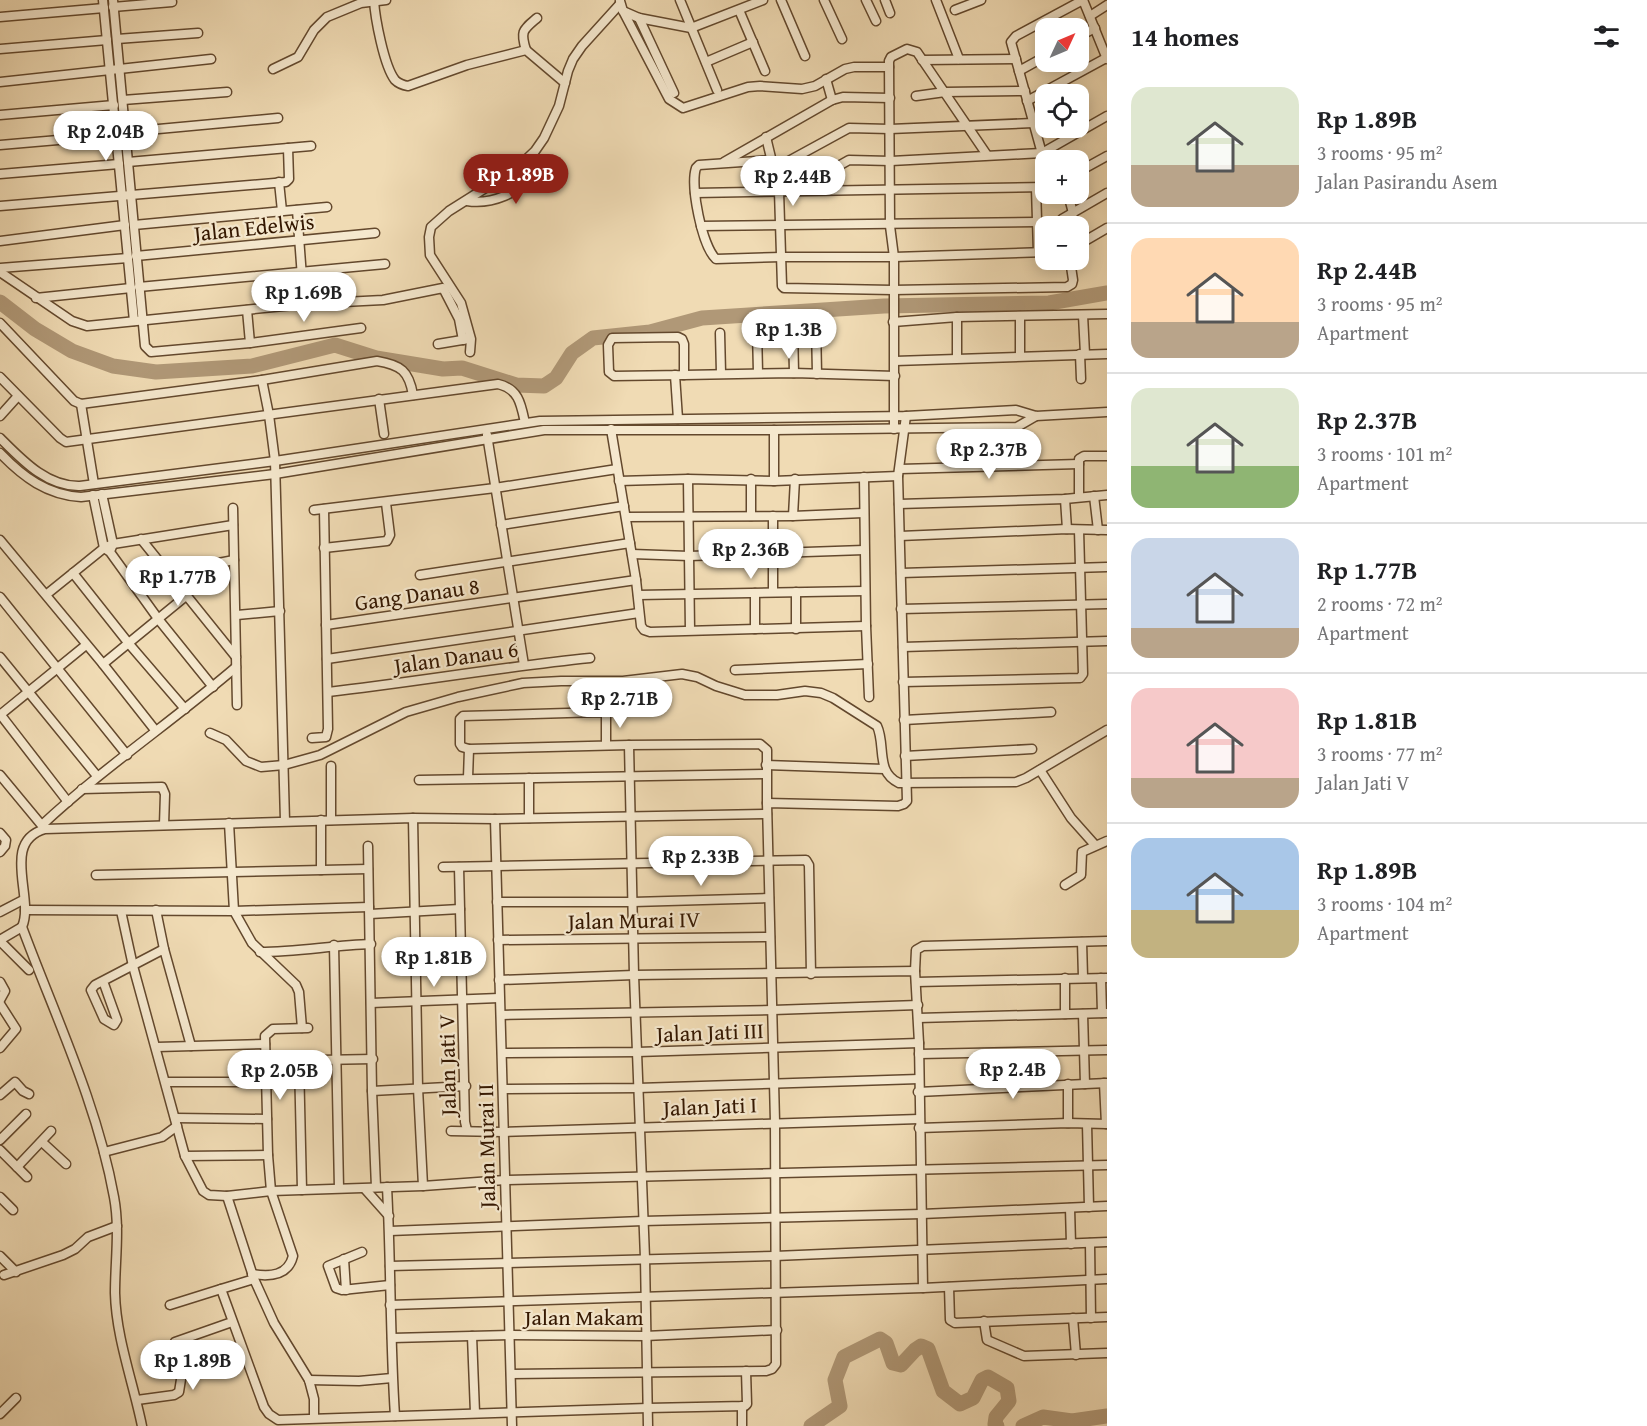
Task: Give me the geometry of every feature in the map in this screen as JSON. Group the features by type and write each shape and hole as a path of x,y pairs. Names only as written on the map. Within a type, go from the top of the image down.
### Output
{"street":[{"path":"273,69 301,55 314,30 327,17 361,3 386,0"},
{"path":"680,0 717,90"},
{"path":"621,5 639,18 691,28 763,0"},
{"path":"781,0 805,56"},
{"path":"824,0 842,39"},
{"path":"866,0 876,21"},
{"path":"885,0 890,13"},
{"path":"936,0 959,59"},
{"path":"955,10 981,0"},
{"path":"1027,101 1107,58 1105,46 1083,0 1014,37 1010,44 1040,150"},
{"path":"374,1 377,26 390,70 394,79 402,85 408,86 467,64 526,50"},
{"path":"0,17 108,4 172,2"},
{"path":"108,4 117,39 123,100 121,134"},
{"path":"108,4 107,40 110,70 114,105 121,134 138,321 145,346 151,352 250,343 361,328"},
{"path":"621,5 669,99 683,108 748,87 767,86 797,90 815,86 854,66 889,67"},
{"path":"470,352 461,303 430,255 429,231 434,223 516,168 535,151 544,138 559,106 573,59 582,46 621,5"},
{"path":"1090,16 1107,5"},
{"path":"739,10 765,71"},
{"path":"537,18 522,33 526,50 565,83"},
{"path":"639,18 674,93"},
{"path":"1089,31 1095,28"},
{"path":"117,39 198,33"},
{"path":"0,49 107,40"},
{"path":"706,62 753,42"},
{"path":"767,803 902,805 908,799 900,573 898,429 895,415 894,257 890,226 889,67 891,57 907,49 915,50 987,155"},
{"path":"0,82 211,59"},
{"path":"922,60 1016,59"},
{"path":"1019,71 1035,62"},
{"path":"826,79 832,100"},
{"path":"916,96 945,92 1025,91"},
{"path":"123,100 226,92"},
{"path":"723,162 832,100 843,97 890,98"},
{"path":"0,115 114,105"},
{"path":"1046,150 1107,117"},
{"path":"0,146 278,118"},
{"path":"1034,123 890,129 846,128 773,165 723,162 699,165 696,168 695,193 701,226 712,255 716,259 1035,252"},
{"path":"766,137 779,191 782,286 784,288 893,293 1067,287 1072,284 1072,270"},
{"path":"0,174 311,146"},
{"path":"0,206 286,182 289,179 288,148"},
{"path":"796,190 849,160 891,161 1035,153"},
{"path":"1089,166 1107,156"},
{"path":"467,201 485,203 498,199 547,171"},
{"path":"279,182 282,211"},
{"path":"695,193 1035,187"},
{"path":"1068,216 1107,193"},
{"path":"1071,204 1073,213"},
{"path":"0,241 129,225 327,207"},
{"path":"297,210 304,304"},
{"path":"701,226 890,226 1035,222"},
{"path":"1089,239 1107,228"},
{"name":"Jalan Edelwis","path":"0,270 375,233"},
{"path":"36,298 385,264"},
{"path":"0,270 36,298 80,325 304,304 384,300 443,288 467,339"},
{"path":"247,310 250,343"},
{"path":"893,319 1107,314"},
{"path":"1081,379 1083,315"},
{"path":"1020,316 1020,355"},
{"path":"957,317 957,358"},
{"path":"816,374 816,325 819,320"},
{"path":"0,324 74,401 81,404 262,380 377,361 395,365 402,370 410,378 413,394"},
{"path":"794,327 794,373"},
{"path":"757,329 758,373"},
{"path":"720,333 721,373"},
{"path":"678,419 679,375 684,344 681,338 614,337 610,340 608,369 611,375 679,375 721,373 794,373 895,376"},
{"path":"438,344 467,339"},
{"path":"895,361 1020,355 1107,354"},
{"path":"0,377 63,441 77,442 498,384 505,386 518,396 525,423"},
{"path":"262,380 275,461 285,821"},
{"path":"0,416 18,396"},
{"path":"379,399 384,434"},
{"path":"81,404 94,484"},
{"path":"0,438 35,471 57,482 80,486 275,461 540,421 906,416 1016,410 1036,416 1107,412"},
{"path":"898,429 906,416"},
{"path":"0,453 27,478 50,490 68,496 81,497 275,474 544,430 1017,427 1036,416"},
{"path":"486,429 524,665"},
{"path":"610,429 636,579 641,626 644,630 650,632 866,626"},
{"path":"774,430 774,481"},
{"path":"1078,497 1079,459 1084,456 1107,456"},
{"path":"619,481 751,479 774,481 864,477 899,472 1078,464"},
{"path":"312,738 325,738 327,735 324,548 319,510 386,503 617,469"},
{"path":"864,477 863,513 869,697"},
{"path":"688,479 690,630"},
{"path":"751,479 751,516"},
{"path":"793,516 795,479"},
{"path":"80,486 81,497"},
{"path":"102,494 109,548"},
{"path":"93,495 109,548 159,620 213,687"},
{"path":"899,504 1065,499 1107,495"},
{"path":"900,536 1103,530 1094,496"},
{"path":"1065,499 1066,530"},
{"path":"324,548 387,541 390,535 386,503"},
{"path":"501,525 624,506"},
{"path":"233,508 237,615 237,705"},
{"path":"626,517 793,516 863,513"},
{"path":"773,516 773,592"},
{"path":"46,594 109,548 141,539 233,525"},
{"path":"903,682 1080,678 1083,674 1083,642 1079,530"},
{"path":"141,539 236,657"},
{"path":"0,540 155,730"},
{"path":"420,575 630,543"},
{"path":"632,554 689,556 864,550"},
{"path":"167,573 234,560"},
{"path":"900,573 1107,567"},
{"path":"73,573 129,644 185,709"},
{"name":"Gang Danau 8","path":"326,625 636,579"},
{"path":"638,596 865,591"},
{"path":"796,592 796,629"},
{"path":"755,593 755,629"},
{"path":"103,664 186,596"},
{"path":"0,597 127,755"},
{"path":"902,609 1107,604"},
{"path":"237,615 280,611"},
{"path":"327,659 639,613"},
{"path":"903,647 1107,641"},
{"path":"68,802 0,715 86,645"},
{"path":"0,657 97,776"},
{"name":"Jalan Danau 6","path":"328,692 590,658"},
{"path":"735,669 868,664"},
{"path":"44,827 97,776 127,755 155,730 185,709 236,667"},
{"path":"210,733 226,740 246,760 261,767 284,765 313,758 406,712 458,697 523,683 616,682 682,674 697,677 740,694 777,695 805,691 821,693 833,698 879,728 884,769 891,779 899,783 1016,782 1107,730"},
{"path":"511,1374 766,1371 776,1366 777,1218 774,1173 773,1011 770,973 766,750 760,744 469,749 460,744 460,719 463,716 601,712 606,714 606,745"},
{"path":"904,720 1051,712"},
{"path":"629,745 648,1426"},
{"path":"468,778 469,749"},
{"path":"905,756 1032,749"},
{"path":"331,766 331,820"},
{"path":"419,780 630,777 766,770 884,769"},
{"path":"1040,770 1071,818 1095,845"},
{"path":"0,775 44,827"},
{"path":"529,778 529,818"},
{"path":"82,789 162,787 165,794 164,825"},
{"path":"142,1426 118,1327 115,1293 117,1226 115,1199 104,1152 79,1071 22,927 25,910 14,868 17,848 26,836 44,827 125,828 321,820 767,814"},
{"path":"413,818 418,1088 423,1186"},
{"name":"Jalan Murai II","path":"495,819 512,1426"},
{"path":"321,820 321,870"},
{"path":"170,1305 253,1276 268,1276 286,1270 293,1256 271,1191 265,1036 273,1029 305,1028 296,984 252,943 234,911 229,823"},
{"path":"0,832 6,840 0,852"},
{"path":"1065,885 1080,876 1081,854 1107,841"},
{"path":"368,846 376,1187"},
{"path":"443,867 806,860 809,864 811,974"},
{"name":"Jalan Jati V","path":"459,867 467,1130"},
{"path":"96,875 368,869"},
{"path":"497,902 633,902 769,898"},
{"path":"0,912 21,901"},
{"path":"25,910 416,912 460,909"},
{"path":"156,910 191,1046"},
{"path":"121,911 133,966 185,1156 203,1191 209,1195 227,1196 271,1191 365,1189 505,1180 1107,1165"},
{"path":"22,927 0,941 29,970"},
{"name":"Jalan Murai IV","path":"498,940 770,937"},
{"path":"923,1288 916,950 923,946 1107,941"},
{"path":"1082,942 1083,977"},
{"path":"260,951 282,952 334,945 371,944"},
{"path":"334,945 339,1188"},
{"path":"103,981 117,1020 114,1025 104,1019 91,990 95,985 164,948"},
{"path":"499,980 634,975 915,971"},
{"path":"1065,978 1065,1014"},
{"path":"916,982 1104,978 1105,1013 918,1018"},
{"path":"0,982 5,991 0,1002 16,1029 16,1032 0,1048"},
{"path":"371,1003 499,998"},
{"path":"501,1015 773,1011 918,1005"},
{"path":"1083,1014 1085,1084"},
{"name":"Jalan Jati III","path":"502,1053 637,1052 919,1043"},
{"path":"157,1047 265,1044"},
{"path":"919,1054 1107,1050"},
{"path":"266,1061 373,1059"},
{"path":"299,1061 302,1190"},
{"path":"503,1089 638,1088 919,1079"},
{"path":"0,1095 15,1082 29,1094"},
{"path":"166,1082 267,1082"},
{"path":"918,1092 1106,1083 1107,1124"},
{"path":"1068,1084 1068,1123"},
{"path":"372,1091 466,1086"},
{"path":"0,1140 26,1114"},
{"path":"104,1152 162,1137 176,1122 267,1119"},
{"name":"Jalan Jati I","path":"451,1131 503,1132 775,1122 1107,1124"},
{"path":"1087,1124 1089,1207"},
{"path":"17,1167 51,1131"},
{"path":"42,1142 66,1164"},
{"path":"0,1150 27,1177"},
{"path":"185,1156 268,1155"},
{"path":"387,1187 395,1416"},
{"path":"365,1189 389,1217"},
{"path":"227,1196 253,1276 274,1323 309,1380 314,1399 314,1418"},
{"path":"0,1197 14,1210"},
{"path":"390,1231 1107,1206"},
{"path":"1070,1208 1071,1244"},
{"path":"4,1275 63,1255 75,1249 88,1236 117,1226"},
{"path":"390,1266 775,1256 1107,1242"},
{"path":"1090,1243 1091,1318"},
{"path":"362,1252 332,1263 327,1268 336,1288 346,1290 390,1285"},
{"path":"0,1256 16,1272"},
{"path":"344,1259 346,1290"},
{"path":"390,1305 775,1294 1107,1279"},
{"path":"949,1287 951,1321 957,1323 1107,1317"},
{"path":"221,1289 260,1399 269,1414 278,1420 314,1418 324,1422 395,1416 742,1406 747,1404 746,1371"},
{"path":"1073,1318 1076,1355"},
{"path":"984,1321 987,1340 1019,1355 1107,1353"},
{"path":"175,1342 232,1322"},
{"name":"Jalan Makam","path":"392,1338 510,1335 645,1336 777,1330"},
{"path":"472,1336 475,1413"},
{"path":"137,1400 174,1395 179,1392 182,1373 243,1355"},
{"path":"309,1380 359,1381 392,1378"},
{"path":"0,1414 16,1398"},
{"path":"742,1406 742,1426"}],"waterway":[{"path":"0,302 35,329 72,351 113,366 156,372 252,366 335,345 376,358 443,369 462,368 516,385 544,386 556,378 572,353 593,338 650,332 702,318 884,306 1049,303 1107,293"},
{"path":"811,1426 840,1406 835,1380 844,1357 880,1339 886,1343 893,1363 901,1365 921,1346 928,1349 943,1391 960,1404 973,1398 982,1380 988,1377 1007,1388 1009,1401 996,1417 997,1426"},
{"path":"1023,1426 1043,1417 1072,1421 1107,1416"}]}
